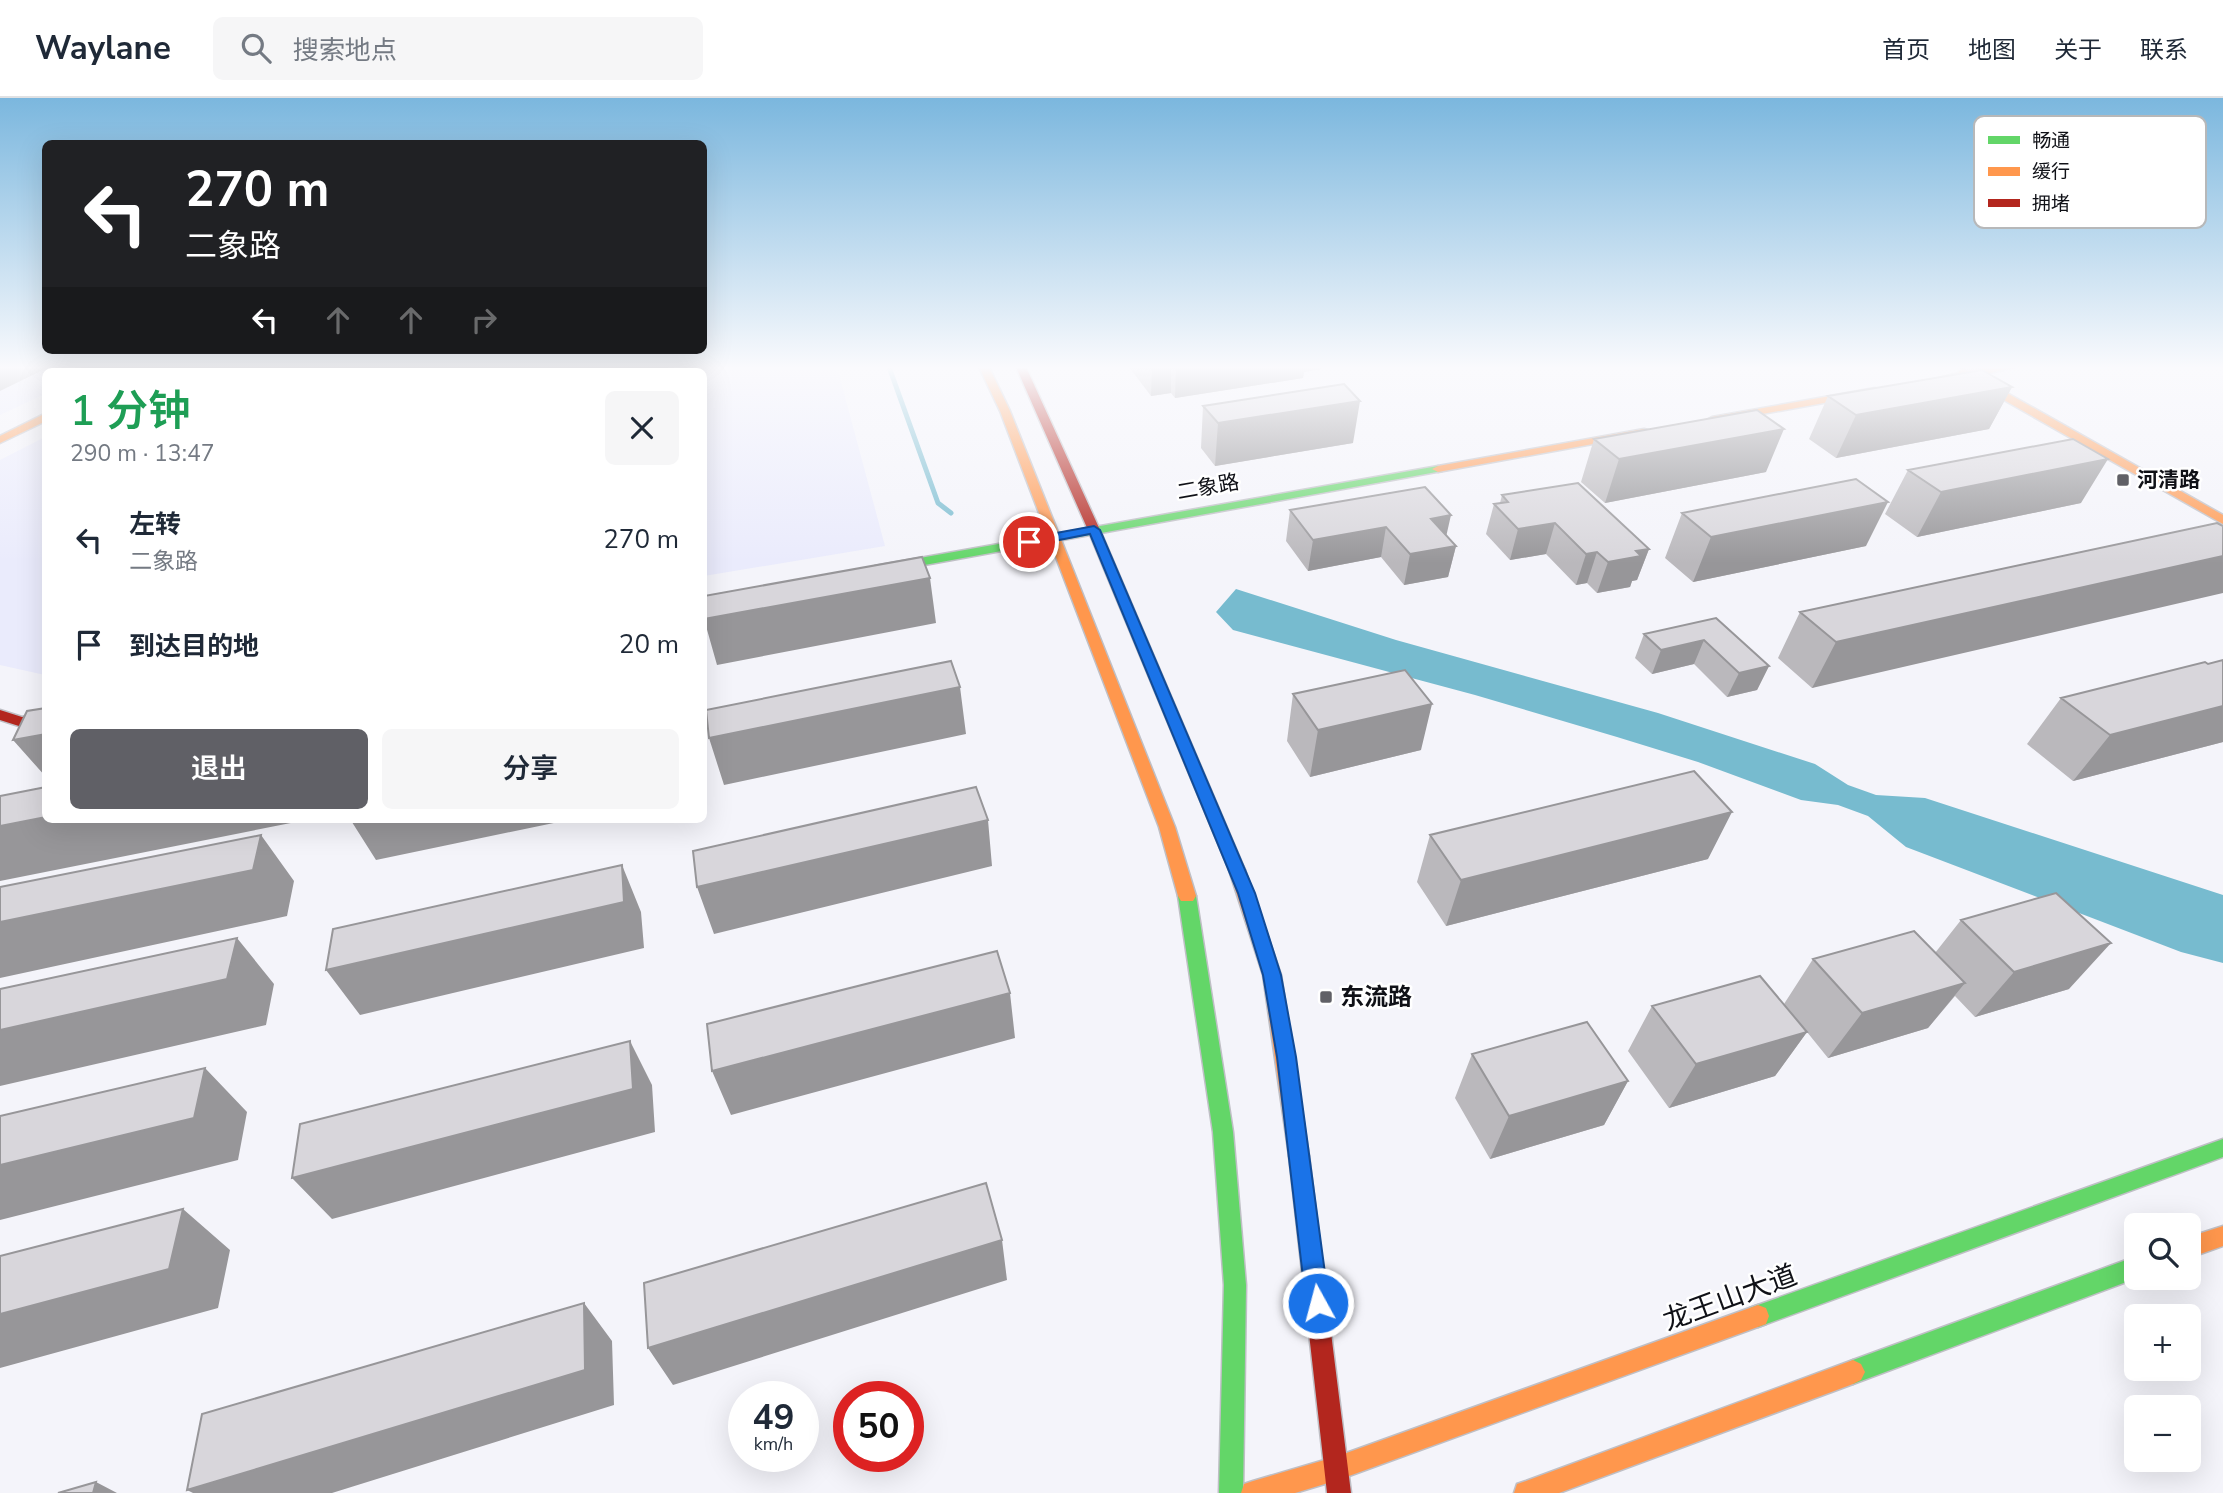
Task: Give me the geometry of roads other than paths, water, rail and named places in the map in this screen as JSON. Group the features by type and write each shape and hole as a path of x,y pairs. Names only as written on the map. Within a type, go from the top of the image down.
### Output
{"main road":[{"path":"1013,432 1167,827 1191,910 1223,1132 1235,1284 1231,1493"},
{"path":"1050,432 1246,893 1272,975 1286,1057 1339,1493"},
{"name":"二象路","path":"864,572 1642,432"},
{"path":"2068,432 2223,520"},
{"path":"0,715 22,722"},
{"path":"0,737 22,722 42,719"},
{"name":"龙王山大道","path":"1253,1493 1338,1468 2223,1148"},
{"path":"2201,1244 2223,1236"},
{"path":"1526,1493 2124,1272"}],"water":[{"path":"1236,589 1396,640 1658,713 1815,764 1848,785 1876,795 1925,798 2223,895 2223,963 2181,952 1906,847 1868,816 1838,805 1801,800 1698,762 1617,737 1475,695 1233,630 1216,612"}],"waterway":[{"path":"912,432 938,503 951,513"}],"place":[{"name":"河清路","path":"2123,480"},
{"name":"东流路","path":"1326,997"}]}
